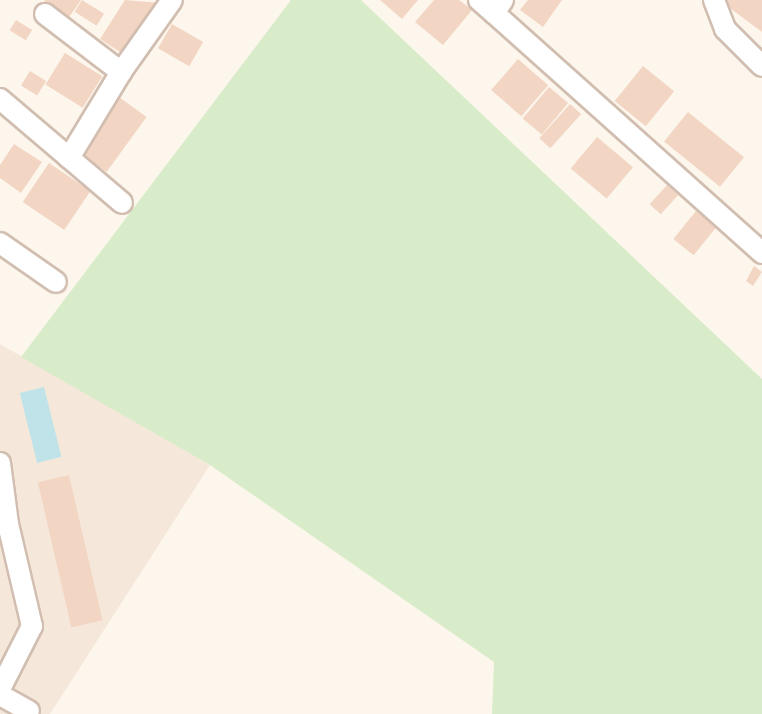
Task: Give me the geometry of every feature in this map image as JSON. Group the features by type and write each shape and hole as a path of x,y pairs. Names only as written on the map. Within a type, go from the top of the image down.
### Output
{"street":[{"path":"69,158 121,72 172,0"},
{"path":"714,0 724,29 762,66"},
{"path":"492,4 762,253"},
{"path":"45,14 121,72"},
{"path":"0,99 122,203"},
{"path":"0,243 56,282"},
{"path":"0,463 4,521 32,626 0,688"},
{"path":"0,695 28,711"}],"shaded area":[{"path":"0,344 210,465 50,714 0,714"}],"green space":[{"path":"291,0 361,0 762,379 762,714 492,714 494,662 210,465 21,357"}],"water":[{"path":"44,387 61,457 37,463 20,393"}],"building":[{"path":"45,0 81,0 65,23 41,7"},
{"path":"82,0 104,14 97,26 75,12"},
{"path":"125,0 160,3 126,56 100,39"},
{"path":"380,0 418,0 402,19"},
{"path":"434,0 459,0 472,10 443,45 415,22"},
{"path":"528,0 562,0 543,27 520,10"},
{"path":"719,0 762,0 762,32"},
{"path":"16,20 32,30 26,40 10,30"},
{"path":"172,24 203,42 189,66 158,48"},
{"path":"65,53 102,76 83,108 45,84"},
{"path":"518,59 548,85 521,116 491,90"},
{"path":"643,66 674,91 646,126 615,101"},
{"path":"30,71 46,81 37,95 21,85"},
{"path":"549,87 568,103 542,134 523,118"},
{"path":"119,97 147,117 107,172 79,152"},
{"path":"570,104 581,114 550,148 539,138"},
{"path":"688,112 744,157 720,187 664,142"},
{"path":"597,137 633,167 607,199 571,168"},
{"path":"14,144 42,162 21,193 0,178 0,165"},
{"path":"49,163 90,191 64,230 23,202"},
{"path":"667,185 678,195 661,214 650,204"},
{"path":"696,211 716,227 694,255 673,239"},
{"path":"754,266 762,272 753,286 746,281"},
{"path":"69,475 103,620 71,627 38,482"}]}
